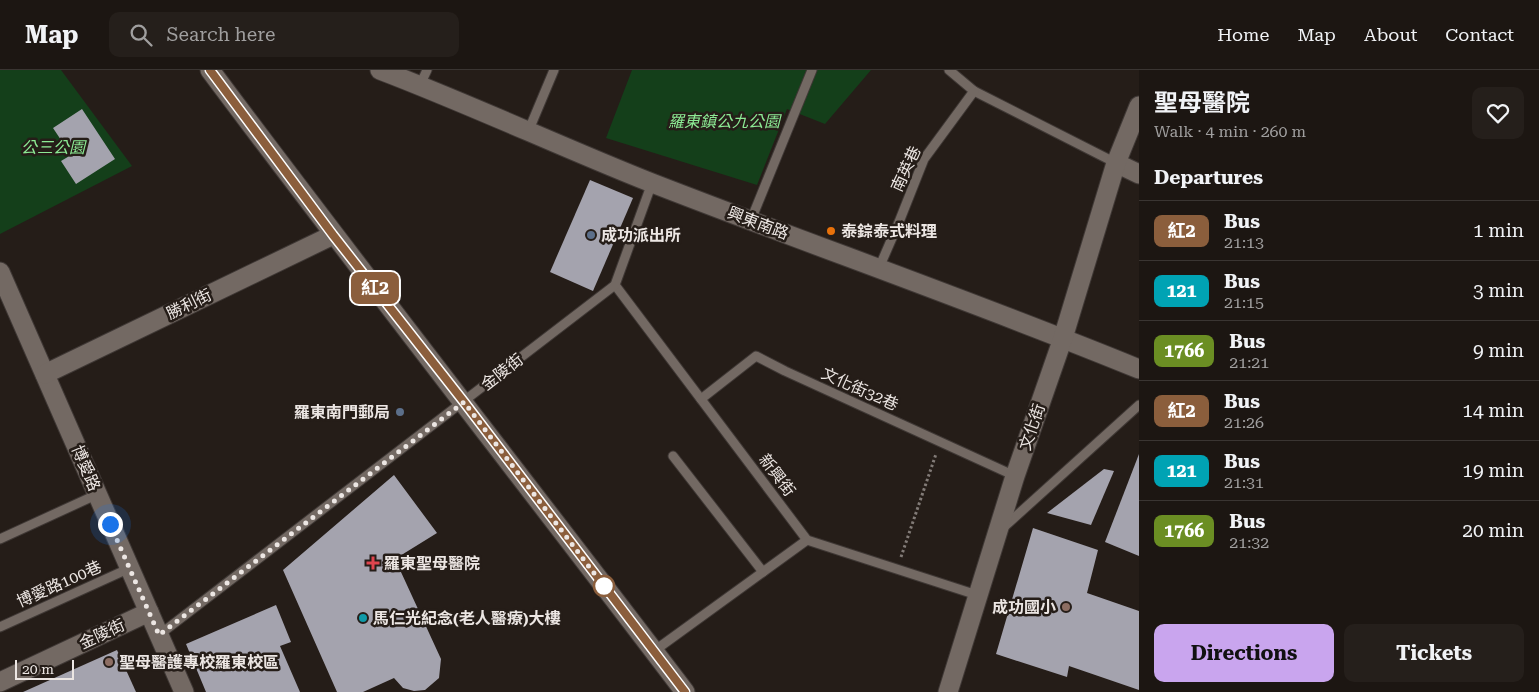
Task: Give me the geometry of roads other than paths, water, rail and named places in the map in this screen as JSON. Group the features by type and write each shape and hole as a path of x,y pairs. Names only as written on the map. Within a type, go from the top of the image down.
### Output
{"street":[{"path":"210,70 333,235 464,402 685,692"},
{"name":"興東南路","path":"380,70 424,78 528,132 652,183 1063,338 1139,369"},
{"name":"文化街","path":"948,692 1015,476 1063,338 1116,163 1139,106"},
{"path":"1116,163 1139,174"},
{"name":"勝利街","path":"45,374 333,235"},
{"name":"博愛路","path":"0,272 184,692"},
{"name":"金陵街","path":"0,682 149,612"}],"lane":[{"path":"528,132 554,70"},
{"path":"751,220 812,70"},
{"path":"949,70 974,91 1116,163"},
{"name":"南英巷","path":"879,268 900,222 924,159 974,91"},
{"path":"615,285 652,183"},
{"name":"新興街","path":"615,285 807,540"},
{"name":"金陵街","path":"159,635 615,285"},
{"name":"文化街32巷","path":"701,399 756,356 1015,476"},
{"path":"998,532 1139,405"},
{"path":"673,456 763,572"},
{"path":"0,539 98,494"},
{"path":"654,651 807,540 977,595"},
{"name":"博愛路100巷","path":"0,627 130,568"}],"place":[{"name":"泰錝泰式料理","path":"831,231"},
{"name":"成功派出所","path":"591,235"},
{"name":"羅東南門郵局","path":"400,412"},
{"name":"羅東聖母醫院","path":"373,563"},
{"name":"成功國小","path":"1066,607"},
{"name":"馬仁光紀念(老人醫療)大樓","path":"363,618"},
{"name":"聖母醫護專校羅東校區","path":"109,662"}],"park label":[{"name":"羅東鎮公九公園","path":"724,121"},
{"name":"公三公園","path":"53,147"}]}
